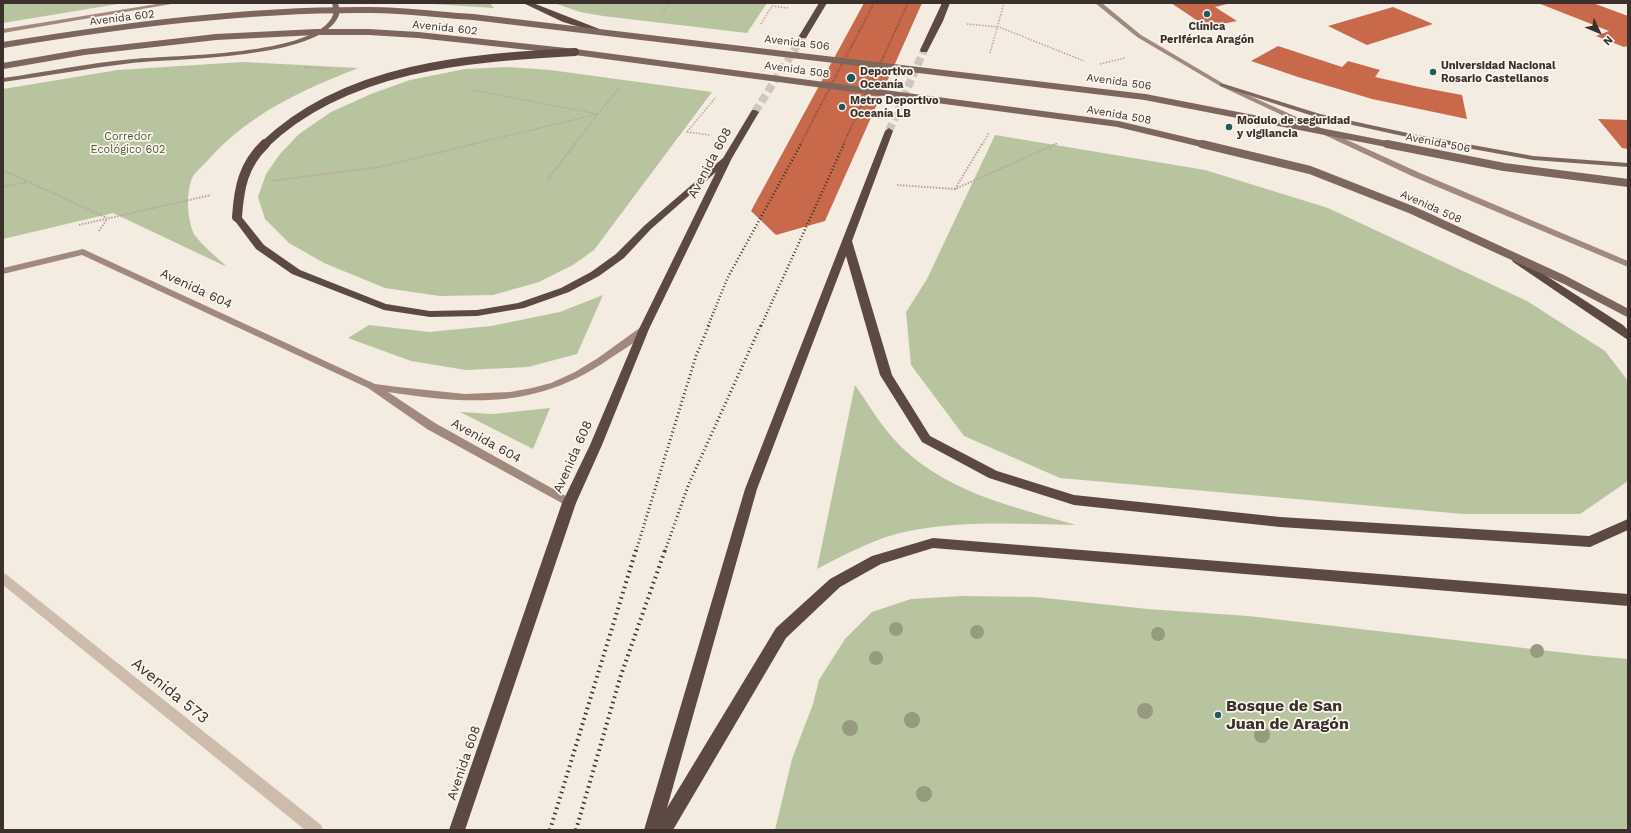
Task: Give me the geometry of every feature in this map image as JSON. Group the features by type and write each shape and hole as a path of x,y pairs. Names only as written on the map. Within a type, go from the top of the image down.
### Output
{"highway":[{"path":"527,3 566,20 603,32"},
{"path":"803,36 823,3"},
{"path":"924,50 939,21 946,3"},
{"path":"575,52 482,58 434,65 388,77 346,92 303,115 269,140 248,165 238,191 237,217 260,246 296,272 384,306 430,314 477,313 520,306 565,290 595,274 620,256 648,227 728,158"},
{"name":"Avenida 608","path":"457,830 569,503 596,444 644,328 728,158 755,112"},
{"path":"652,830 751,489 846,239 889,131"},
{"path":"846,239 886,375 926,439 993,475 1074,500 1280,522 1590,542 1628,524"},
{"path":"1509,255 1619,328 1628,336"},
{"path":"663,830 781,633 835,583 877,560 933,544 1628,600"}],"main road":[{"path":"3,80 132,62 260,51 279,47 306,38 323,29 336,16 338,9 335,3"},
{"name":"Avenida 602","path":"3,46 108,28 263,13 371,10 473,17 603,32"},
{"name":"Avenida 602","path":"3,66 84,52 216,37 316,32 418,35 575,52"},
{"name":"Avenida 506","path":"603,32 1146,96 1504,167 1628,183"},
{"name":"Avenida 508","path":"575,52 1118,124 1310,170 1412,210 1565,280 1628,313"},
{"path":"1222,85 1318,116 1412,136 1533,158 1628,165"}],"street":[{"path":"3,31 174,3"},
{"name":"Avenida 508","path":"1098,3 1139,36 1222,85 1417,175 1628,264"},
{"name":"Avenida 604","path":"3,271 83,252 371,386 431,426 569,503"},
{"name":"Avenida 604","path":"371,386 443,397 478,398 519,395 554,385 591,367 644,328"},
{"name":"Avenida 573","path":"3,578 316,830"}],"path":[{"path":"660,13 670,3"},
{"path":"989,55 1004,3"},
{"path":"757,29 772,6"},
{"path":"297,67 335,69"},
{"path":"548,179 621,85"},
{"path":"466,89 598,114"},
{"path":"687,132 719,93"},
{"path":"271,182 379,167 598,114"},
{"path":"868,183 955,189 992,128"},
{"path":"3,170 108,218 216,194"},
{"path":"3,187 27,182"}],"green space":[{"path":"3,3 124,3 3,23"},
{"path":"417,3 490,3 494,8"},
{"path":"554,3 767,3 747,33 603,16 580,12"},
{"name":"Corredor Ecológico 602","path":"243,62 358,68 317,85 277,105 259,116 224,144 193,176 190,184 188,205 189,219 193,232 203,245 227,267 113,213 3,239 3,89 118,70"},
{"path":"508,67 550,70 712,92 594,250 573,265 539,282 493,295 440,296 385,288 324,263 289,243 265,219 258,197 266,174 280,154 299,134 331,112 371,94 410,80 465,69"},
{"path":"995,135 1205,170 1328,208 1527,301 1605,351 1628,381 1628,481 1580,514 1463,514 1060,478 964,436 911,365 906,312 927,279"},
{"path":"603,295 577,354 528,367 466,370 411,361 348,338 369,325 429,332 491,326 560,312"},
{"path":"855,385 877,418 892,437 911,456 931,471 954,484 977,494 1026,511 1076,525 972,524 951,525 909,531 885,537 850,552 817,569"},
{"path":"550,408 533,449 460,412 493,414"},
{"name":"Bosque de San Juan de Aragón","path":"963,596 1036,597 1147,609 1248,616 1628,659 1628,830 775,830 792,759 813,704 819,680 845,639 872,612 911,599"}],"building":[{"name":"Metro Deportivo Oceanía LB","path":"864,3 922,3 825,221 776,235 751,211"},
{"name":"Clínica Periférica Aragón","path":"1171,3 1231,3 1215,7 1237,21 1207,27"},
{"path":"1538,3 1593,3 1628,16 1628,46 1624,47 1596,36 1609,31"},
{"path":"1393,7 1433,24 1367,45 1328,26"},
{"path":"1278,46 1342,67 1348,61 1380,70 1375,77 1462,95 1467,119 1372,99 1251,61"},
{"path":"1598,119 1628,120 1628,149 1622,148"}],"tunnel":[{"path":"755,112 803,36"},
{"path":"889,131 924,50"}],"railway":[{"path":"800,145 874,3"},
{"path":"843,145 908,3"},
{"path":"708,326 727,279 801,144"},
{"path":"761,326 844,144"},
{"path":"636,551 696,356 709,325"},
{"path":"665,551 688,486 761,325"},
{"path":"550,830 636,550"},
{"path":"576,830 620,678 665,550"}],"place":[{"name":"Clínica Periférica Aragón","path":"1207,14"},
{"name":"Universidad Nacional Rosario Castellanos","path":"1433,72"},
{"name":"Deportivo Oceanía","path":"851,78"},
{"name":"Metro Deportivo Oceanía LB","path":"842,107"},
{"name":"Modulo de seguridad y vigilancia","path":"1229,127"},
{"name":"Bosque de San Juan de Aragón","path":"1218,715"}]}
